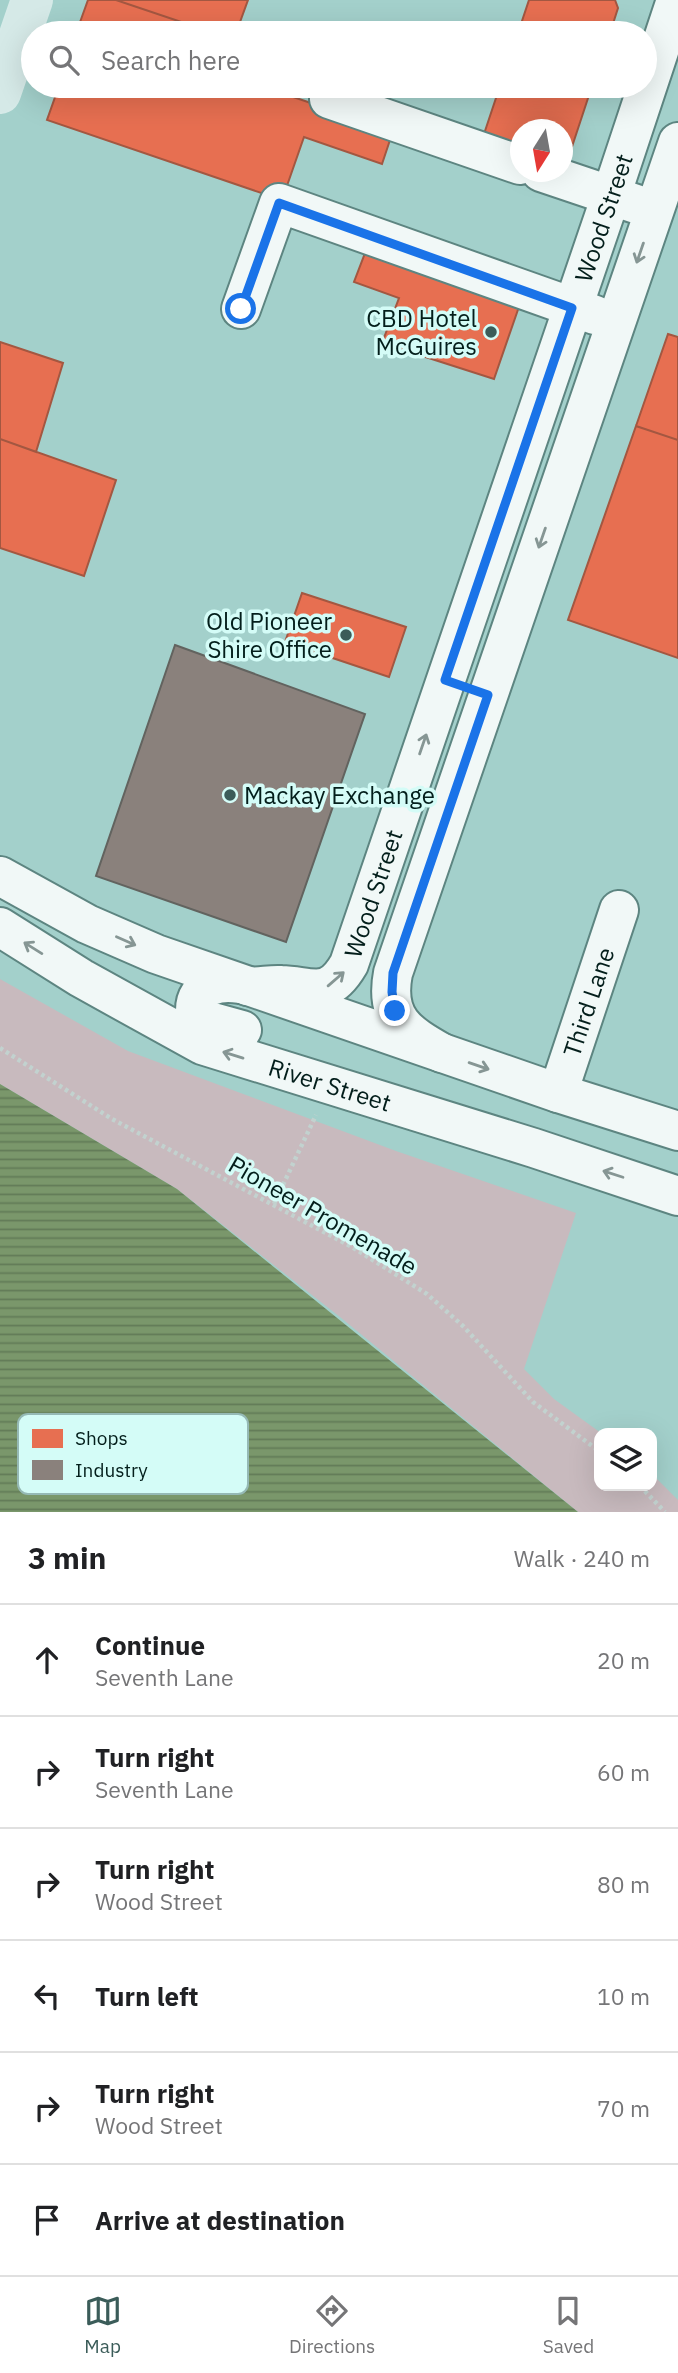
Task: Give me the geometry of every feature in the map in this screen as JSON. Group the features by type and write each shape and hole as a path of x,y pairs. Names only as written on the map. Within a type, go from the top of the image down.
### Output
{"main road":[{"path":"25,21 32,0"},
{"path":"0,93 21,32"}],"street":[{"name":"Wood Street","path":"657,57 676,0"},
{"name":"Wood Street","path":"312,1093 278,1052 261,1039 197,1015 195,1001 203,990 218,984 282,985 319,989 328,986 345,970 358,940 644,98"},
{"path":"329,99 510,162"},
{"name":"Wood Street","path":"442,1053 402,1027 395,1011 392,982 617,322 666,215 678,142"},
{"path":"570,182 666,215"},
{"path":"241,309 279,203 617,322"},
{"path":"517,470 561,485"},
{"path":"445,680 488,695"},
{"path":"0,876 64,912 130,944 558,1093 678,1131"},
{"name":"Third Lane","path":"558,1093 619,910"},
{"name":"River Street","path":"0,927 80,978 192,1040 312,1093 534,1148 678,1196"}],"path":[{"name":"Pioneer Promenade","path":"0,1048 112,1119 352,1247 427,1294 463,1326 533,1402 594,1447"},
{"path":"274,1204 312,1093"},
{"path":"645,1491 665,1512"}],"shaded area":[{"path":"0,979 128,1051 396,1151 576,1213 524,1369 554,1399 594,1428 594,1491 657,1491 657,1479 678,1500 678,1512 578,1512 340,1317 177,1189 0,1084"},
{"path":"0,1084 177,1189 578,1512 0,1512"}],"building: Shops":[{"path":"88,0 116,0 178,21 80,21"},
{"path":"116,0 248,0 240,21 178,21"},
{"path":"529,0 615,0 618,8 614,21 522,21"},
{"path":"55,98 296,98 393,131 382,164 304,137 282,200 47,120"},
{"path":"496,98 588,98 573,144 573,119 510,119 510,153 481,143"},
{"path":"370,240 523,295 494,379 382,343 399,298 354,282"},
{"path":"668,334 678,337 678,440 636,426"},
{"path":"0,342 63,363 36,452 0,439"},
{"path":"636,426 678,440 678,658 568,620"},
{"path":"0,439 116,480 84,576 0,548"},
{"name":"Old Pioneer Shire Office","path":"302,593 406,627 389,677 285,642"}],"building: Industry":[{"name":"Mackay Exchange","path":"175,645 365,714 286,942 96,876"}],"place":[{"name":"CBD Hotel McGuires","path":"491,332"},
{"name":"Old Pioneer Shire Office","path":"346,635"},
{"name":"Mackay Exchange","path":"230,795"}],"route":[{"path":"241,309 279,203 572,308 445,680 488,695 393,973 395,1011"}]}
